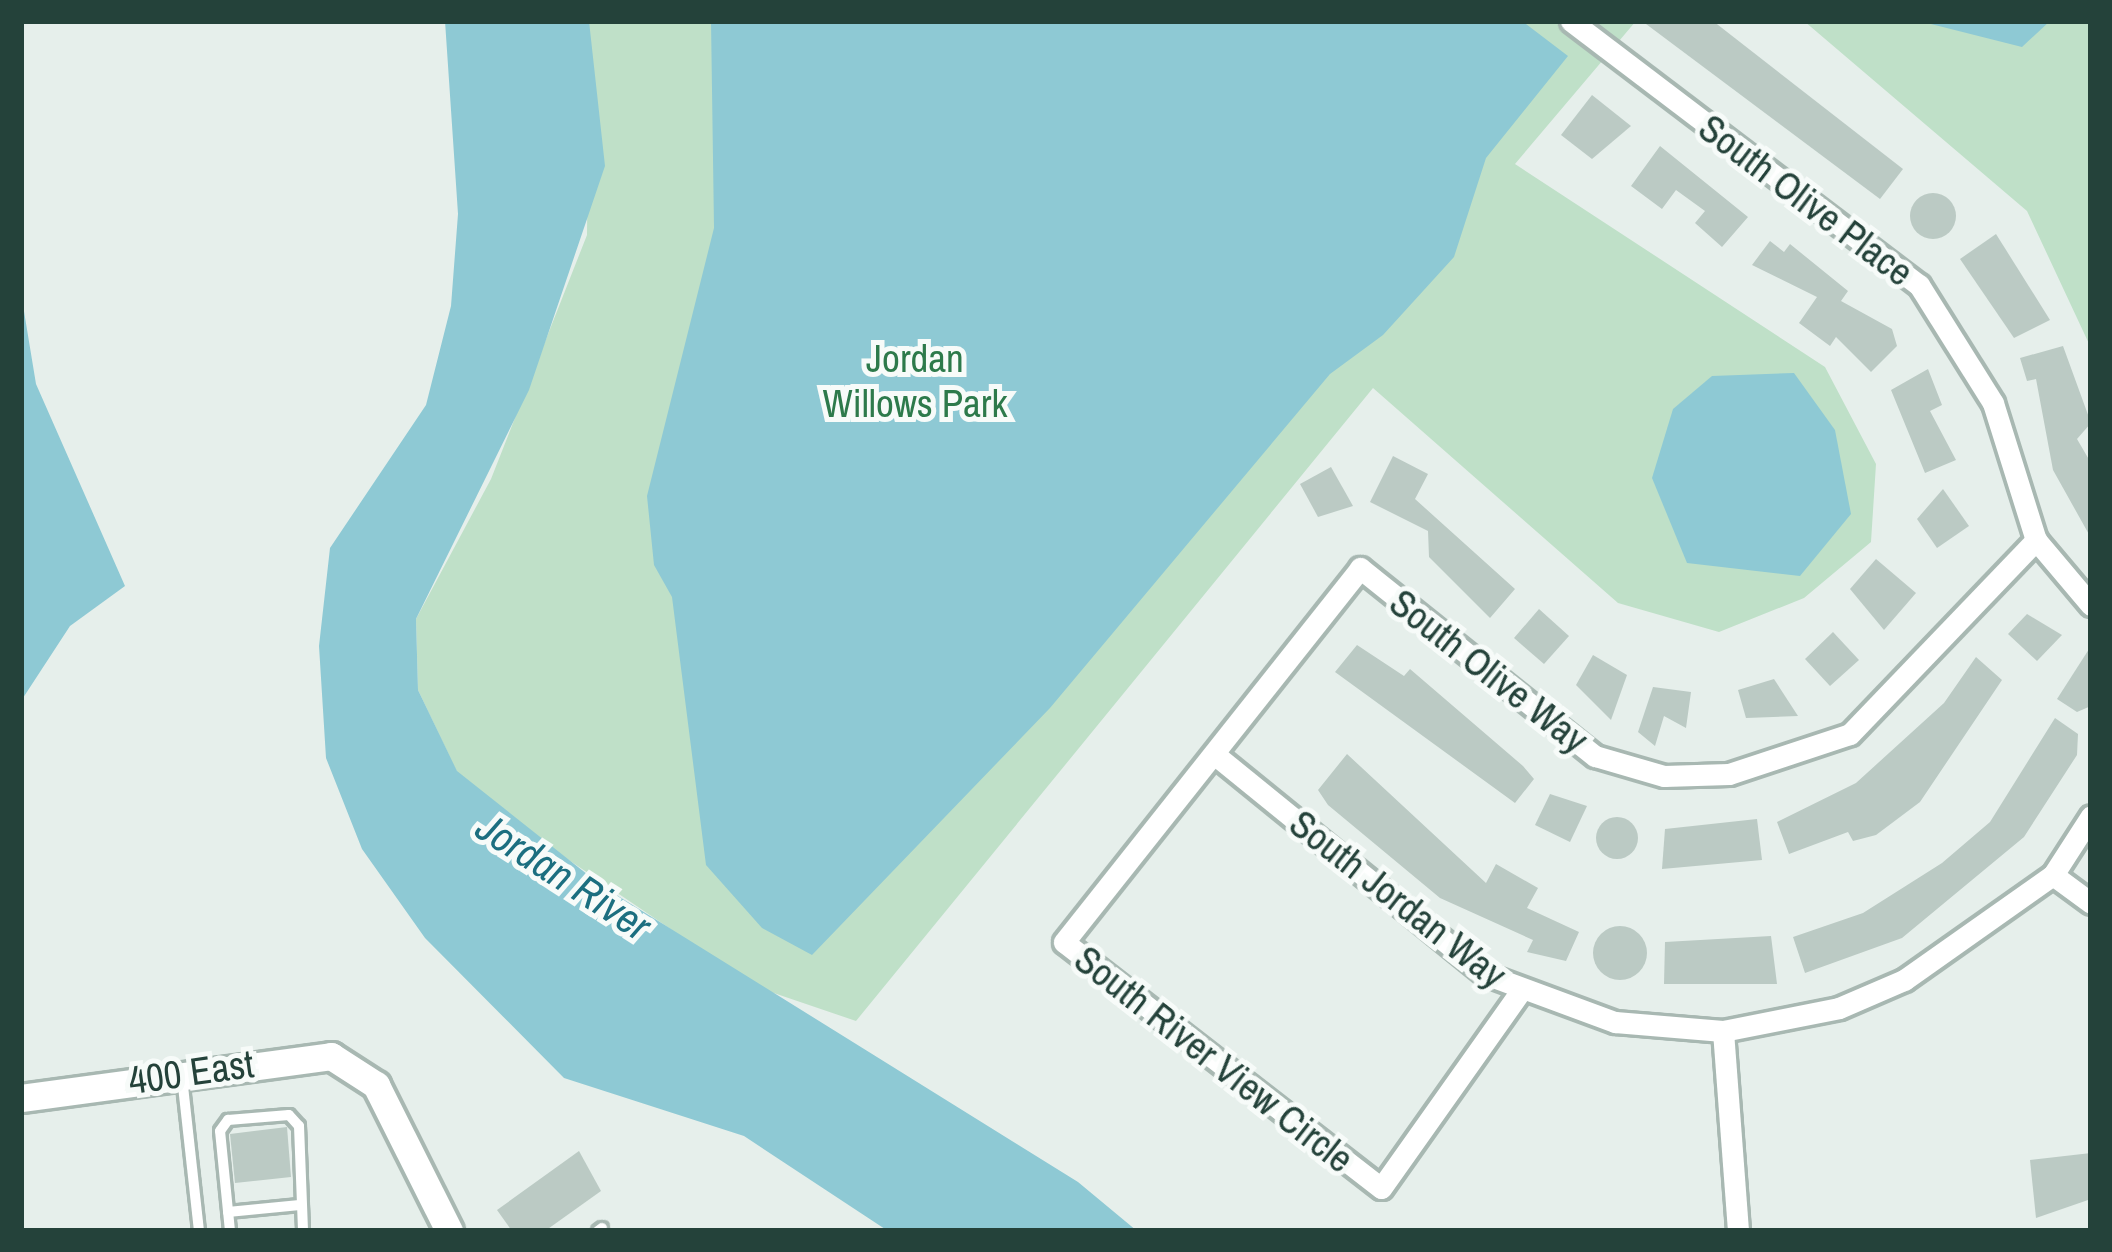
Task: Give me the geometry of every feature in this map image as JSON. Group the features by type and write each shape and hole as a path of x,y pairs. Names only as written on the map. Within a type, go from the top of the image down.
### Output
{"street":[{"name":"South Olive Place","path":"1571,21 1919,285 1993,403 2036,540 2091,605"},
{"name":"South Olive Way","path":"1360,568 1595,756 1664,776 1729,774 1850,734 2036,540"},
{"name":"South River View Circle","path":"1360,568 1219,758 1064,942 1382,1188 1520,992"},
{"name":"South Jordan Way","path":"1219,758 1520,992 1615,1022 1723,1031 1839,1008 1904,980 2053,875 2091,816"},
{"path":"2053,875 2091,903"},
{"path":"1723,1031 1738,1231"},
{"name":"400 East","path":"21,1098 306,1055 359,1066 449,1231"}],"lane":[{"path":"182,1073 199,1231"},
{"path":"230,1231 220,1131 228,1120 289,1115 299,1126 303,1231"},
{"path":"229,1212 300,1205"}],"green space":[{"name":"Jordan Willows Park","path":"589,21 1636,21 1515,164 1825,367 1876,464 1871,542 1804,598 1719,632 1618,603 1373,388 856,1021 756,987 495,810 457,772 418,690 416,619 491,479 587,235"},
{"path":"1804,21 2091,21 2091,348 2027,211"}],"water":[{"name":"Jordan River","path":"445,21 589,21 605,166 529,390 416,619 418,690 457,771 602,886 1078,1182 1137,1231 888,1231 744,1136 564,1078 425,938 362,849 326,758 319,646 330,548 426,405 451,306 458,214"},
{"path":"711,21 1522,21 1568,56 1486,158 1454,257 1383,335 1330,374 1050,708 812,955 762,928 706,865 672,597 654,565 647,496 714,228"},
{"path":"1919,21 2050,21 2022,47"},
{"path":"21,293 36,384 125,586 70,626 21,701"},
{"path":"1794,373 1835,430 1851,514 1800,576 1687,563 1652,478 1673,409 1712,376"}],"building":[{"path":"1642,21 1713,21 1903,169 1880,199"},
{"path":"1592,95 1631,126 1592,159 1561,135"},
{"path":"1660,146 1748,217 1722,247 1695,223 1705,211 1676,190 1662,209 1631,186"},
{"path":"1933,193 1949,200 1956,216 1949,232 1933,239 1917,232 1910,216 1917,200"},
{"path":"1996,234 2050,320 2014,338 1960,259"},
{"path":"1770,241 1784,252 1790,244 1848,291 1841,301 1892,329 1897,346 1871,372 1836,337 1830,346 1799,323 1817,297 1752,265"},
{"path":"2063,346 2091,423 2077,439 2091,463 2091,538 2053,470 2036,379 2027,381 2020,358"},
{"path":"1928,369 1942,405 1930,411 1956,460 1925,473 1891,390"},
{"path":"1393,456 1428,474 1415,499 1515,589 1490,618 1429,557 1428,531 1370,502"},
{"path":"1331,467 1353,506 1318,517 1300,484"},
{"path":"1943,489 1969,526 1937,548 1917,519"},
{"path":"1876,559 1916,593 1884,630 1850,589"},
{"path":"1539,609 1569,636 1544,664 1514,638"},
{"path":"2027,614 2062,635 2037,661 2008,634"},
{"path":"1833,632 1859,660 1830,686 1805,659"},
{"path":"1357,645 1404,676 1410,669 1523,766 1534,779 1515,803 1335,672"},
{"path":"2091,646 2091,706 2077,712 2057,699"},
{"path":"1593,655 1627,675 1611,720 1576,685"},
{"path":"1976,657 2002,680 1920,802 1876,835 1853,841 1848,832 1789,854 1777,822 1856,783 1944,703"},
{"path":"1774,679 1798,716 1746,718 1738,690"},
{"path":"1653,687 1691,692 1686,728 1664,716 1655,746 1638,732"},
{"path":"2055,718 2078,734 2077,755 2024,837 1902,938 1805,973 1793,937 1863,913 1942,863 1990,822"},
{"path":"1347,754 1486,883 1496,864 1538,888 1527,908 1579,932 1566,961 1527,952 1533,940 1440,898 1328,805 1318,790"},
{"path":"1550,794 1587,806 1570,842 1535,825"},
{"path":"1617,817 1632,823 1638,838 1632,853 1617,859 1602,853 1596,838 1602,823"},
{"path":"1757,819 1762,860 1662,869 1665,829"},
{"path":"1620,926 1639,934 1647,953 1639,972 1620,980 1601,972 1593,953 1601,934"},
{"path":"1771,936 1777,984 1664,984 1665,942"},
{"path":"287,1127 291,1177 235,1183 230,1134"},
{"path":"579,1151 601,1191 545,1231 512,1231 497,1210"},
{"path":"2091,1153 2091,1199 2036,1218 2030,1160"}]}
